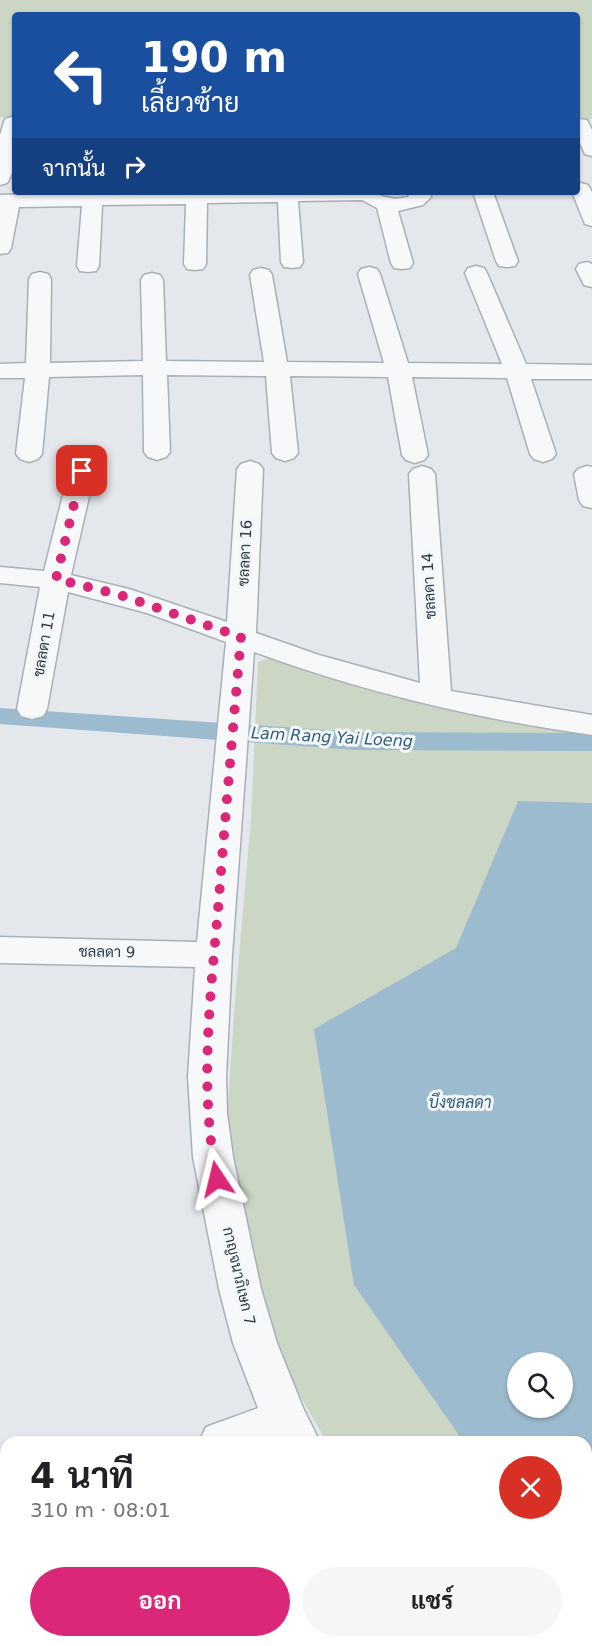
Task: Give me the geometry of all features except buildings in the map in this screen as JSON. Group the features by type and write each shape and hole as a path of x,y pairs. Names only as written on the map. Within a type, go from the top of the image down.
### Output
{"street":[{"path":"0,179 12,123"},
{"path":"580,124 592,150"},
{"path":"583,189 592,220"},
{"path":"195,264 196,195"},
{"path":"0,248 5,201 92,196 299,195 375,197 412,203 421,195"},
{"path":"292,262 299,195"},
{"path":"484,195 507,261"},
{"path":"88,266 92,196"},
{"path":"375,197 402,263"},
{"path":"476,273 517,372 543,454"},
{"name":"ชลลดา 14","path":"369,274 399,372 419,464 436,698"},
{"path":"261,275 277,370 285,453"},
{"path":"29,454 38,370 40,279"},
{"path":"152,280 157,452"},
{"path":"0,371 153,368 592,372"},
{"name":"ชลลดา 16","path":"241,637 250,469"},
{"name":"ชลลดา 11","path":"32,709 56,579 82,471"},
{"path":"587,474 592,500"},
{"path":"0,574 56,579 120,595 308,661 436,698 526,716 592,725"},
{"name":"กาญจนาภิเษก 7","path":"241,637 214,955 207,1077 213,1157 240,1289 255,1343 291,1430"},
{"name":"ชลลดา 9","path":"0,950 214,955"},
{"path":"256,1436 291,1430"}],"green space":[{"path":"0,0 592,0 592,119 580,119 580,12 12,12 12,117 0,117"},
{"path":"272,657 422,698 568,732 592,734 592,1436 323,1436 258,1322 223,1176 251,819 258,662"}],"water":[{"name":"บึงชลลดา","path":"518,801 592,803 592,1436 460,1436 354,1285 314,1029 456,948"}],"waterway":[{"name":"Lam Rang Yai Loeng","path":"0,716 356,741 592,742"}],"route":[{"path":"82,471 56,579 175,612 241,637 214,955 207,1077 208,1113 217,1179"}]}
